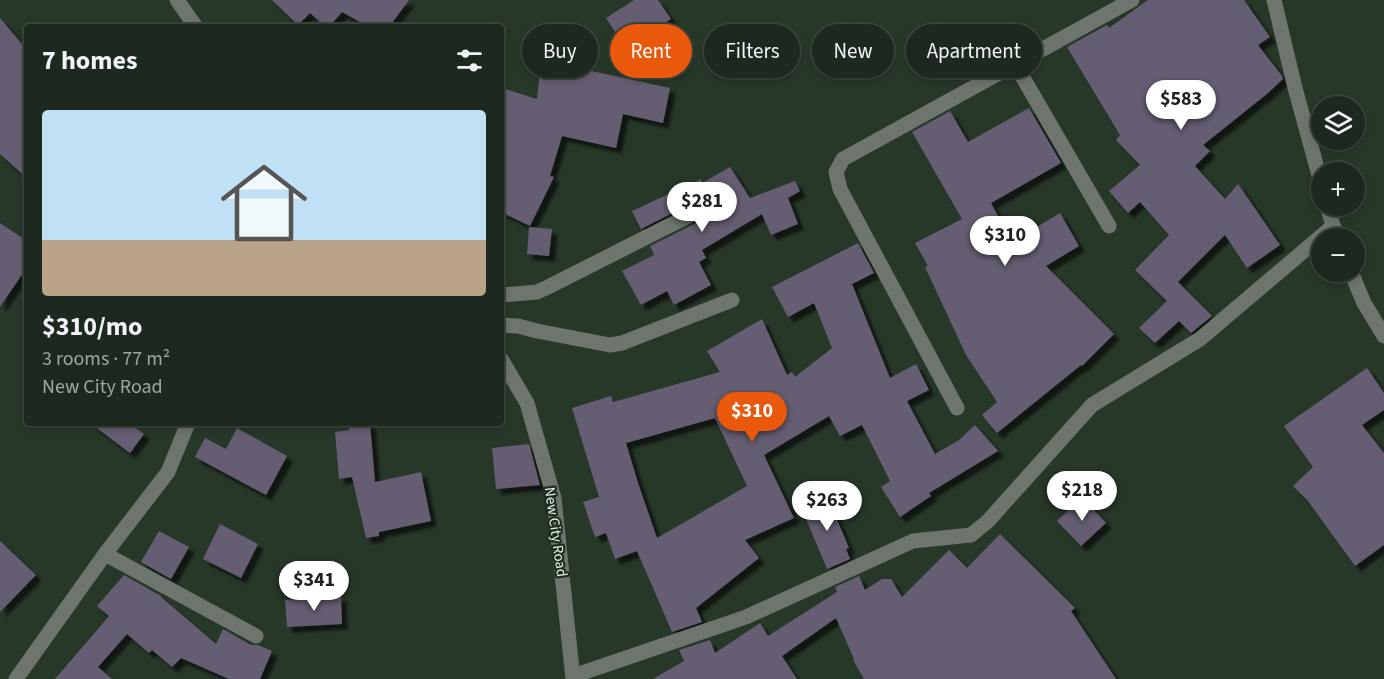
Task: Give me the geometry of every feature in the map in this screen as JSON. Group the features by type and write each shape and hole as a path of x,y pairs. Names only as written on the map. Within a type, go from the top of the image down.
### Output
{"street":[{"path":"177,0 194,24"},
{"path":"1042,49 1132,0"},
{"path":"1275,0 1295,88 1315,162"},
{"path":"957,408 840,189 836,172 843,159 990,78"},
{"path":"1023,78 1109,226"},
{"path":"504,295 537,292 708,206"},
{"path":"573,678 746,617 913,541 971,535 988,521 1092,405 1200,339 1311,252"},
{"path":"1355,282 1364,303 1384,336"},
{"path":"504,325 610,345 622,343 732,300"},
{"name":"New City Road","path":"504,364 527,403 554,498 573,678"},
{"path":"16,679 105,554 168,472 187,426"},
{"path":"105,554 256,636"}],"building":[{"path":"272,0 409,0 391,24 364,24 342,12 332,24 323,24 310,13 297,24"},
{"path":"634,0 658,0 671,19 663,24 610,24 606,18"},
{"path":"1148,0 1244,0 1270,37 1258,45 1283,79 1203,145 1210,151 1195,166 1225,199 1238,184 1280,245 1247,268 1225,235 1178,282 1212,316 1191,333 1179,321 1155,343 1139,328 1167,301 1135,270 1169,235 1140,202 1128,213 1109,191 1140,165 1116,140 1120,135 1067,47 1107,25 1109,28"},
{"path":"0,18 24,46 24,175 0,154"},
{"path":"598,72 610,75 610,78 624,78 670,88 663,123 623,114 616,148 562,136 550,176 554,177 530,226 504,213 505,89 537,99 539,78 598,78"},
{"path":"1029,108 1061,163 991,203 1012,242 1060,213 1079,246 1046,266 1114,334 1082,366 997,433 982,415 997,402 966,355 925,267 928,266 915,243 962,219 912,132 950,111 968,142"},
{"path":"730,167 750,198 795,181 800,191 788,198 798,224 771,235 762,214 702,250 706,258 699,262 711,285 674,305 667,291 641,305 622,271 654,255 650,246 712,215 718,206 713,198 704,197 641,229 632,211 701,179 702,183"},
{"path":"0,223 24,239 24,271 0,307"},
{"path":"529,227 552,229 549,256 527,254"},
{"path":"858,243 874,273 852,284 890,378 916,364 929,390 907,401 935,454 959,440 975,425 998,451 929,493 931,496 900,517 881,487 890,481 862,425 840,436 829,416 764,455 794,518 745,540 759,558 696,608 702,622 672,632 637,551 615,559 606,533 595,537 583,502 599,497 572,408 611,396 613,402 720,372 707,351 762,319 787,375 792,372 795,377 832,348 814,303 788,317 772,287","holes":["715,418 747,486 657,538 626,443"]},
{"path":"1367,368 1384,393 1384,410 1362,425 1384,453 1384,545 1355,566 1308,501 1293,486 1313,467 1284,426"},
{"path":"94,426 133,426 144,434 130,453"},
{"path":"350,426 370,426 375,482 421,472 431,521 379,532 379,536 366,538 352,477 339,479 335,432 349,430"},
{"path":"237,428 287,456 266,495 195,457 205,438 226,449"},
{"path":"529,444 540,485 496,489 492,448"},
{"path":"827,496 849,548 846,549 850,559 827,569 801,507"},
{"path":"1082,497 1106,523 1081,546 1057,521"},
{"path":"220,524 258,544 241,578 203,559"},
{"path":"159,531 189,547 171,579 141,562"},
{"path":"1000,534 1075,608 1071,611 1116,679 864,679 853,660 836,618 782,656 797,679 653,679 684,661 679,650 710,640 715,653 760,623 768,636 837,592 835,587 859,576 865,590 882,579 891,579 902,597 949,550 967,568"},
{"path":"0,541 36,575 0,612"},
{"path":"124,575 161,596 216,644 223,629 251,645 258,645 272,651 260,679 229,679 181,658 172,667 152,650 149,653 127,634 98,667 112,679 55,679 109,616 97,606"},
{"path":"341,596 342,624 287,627 285,600"}]}
